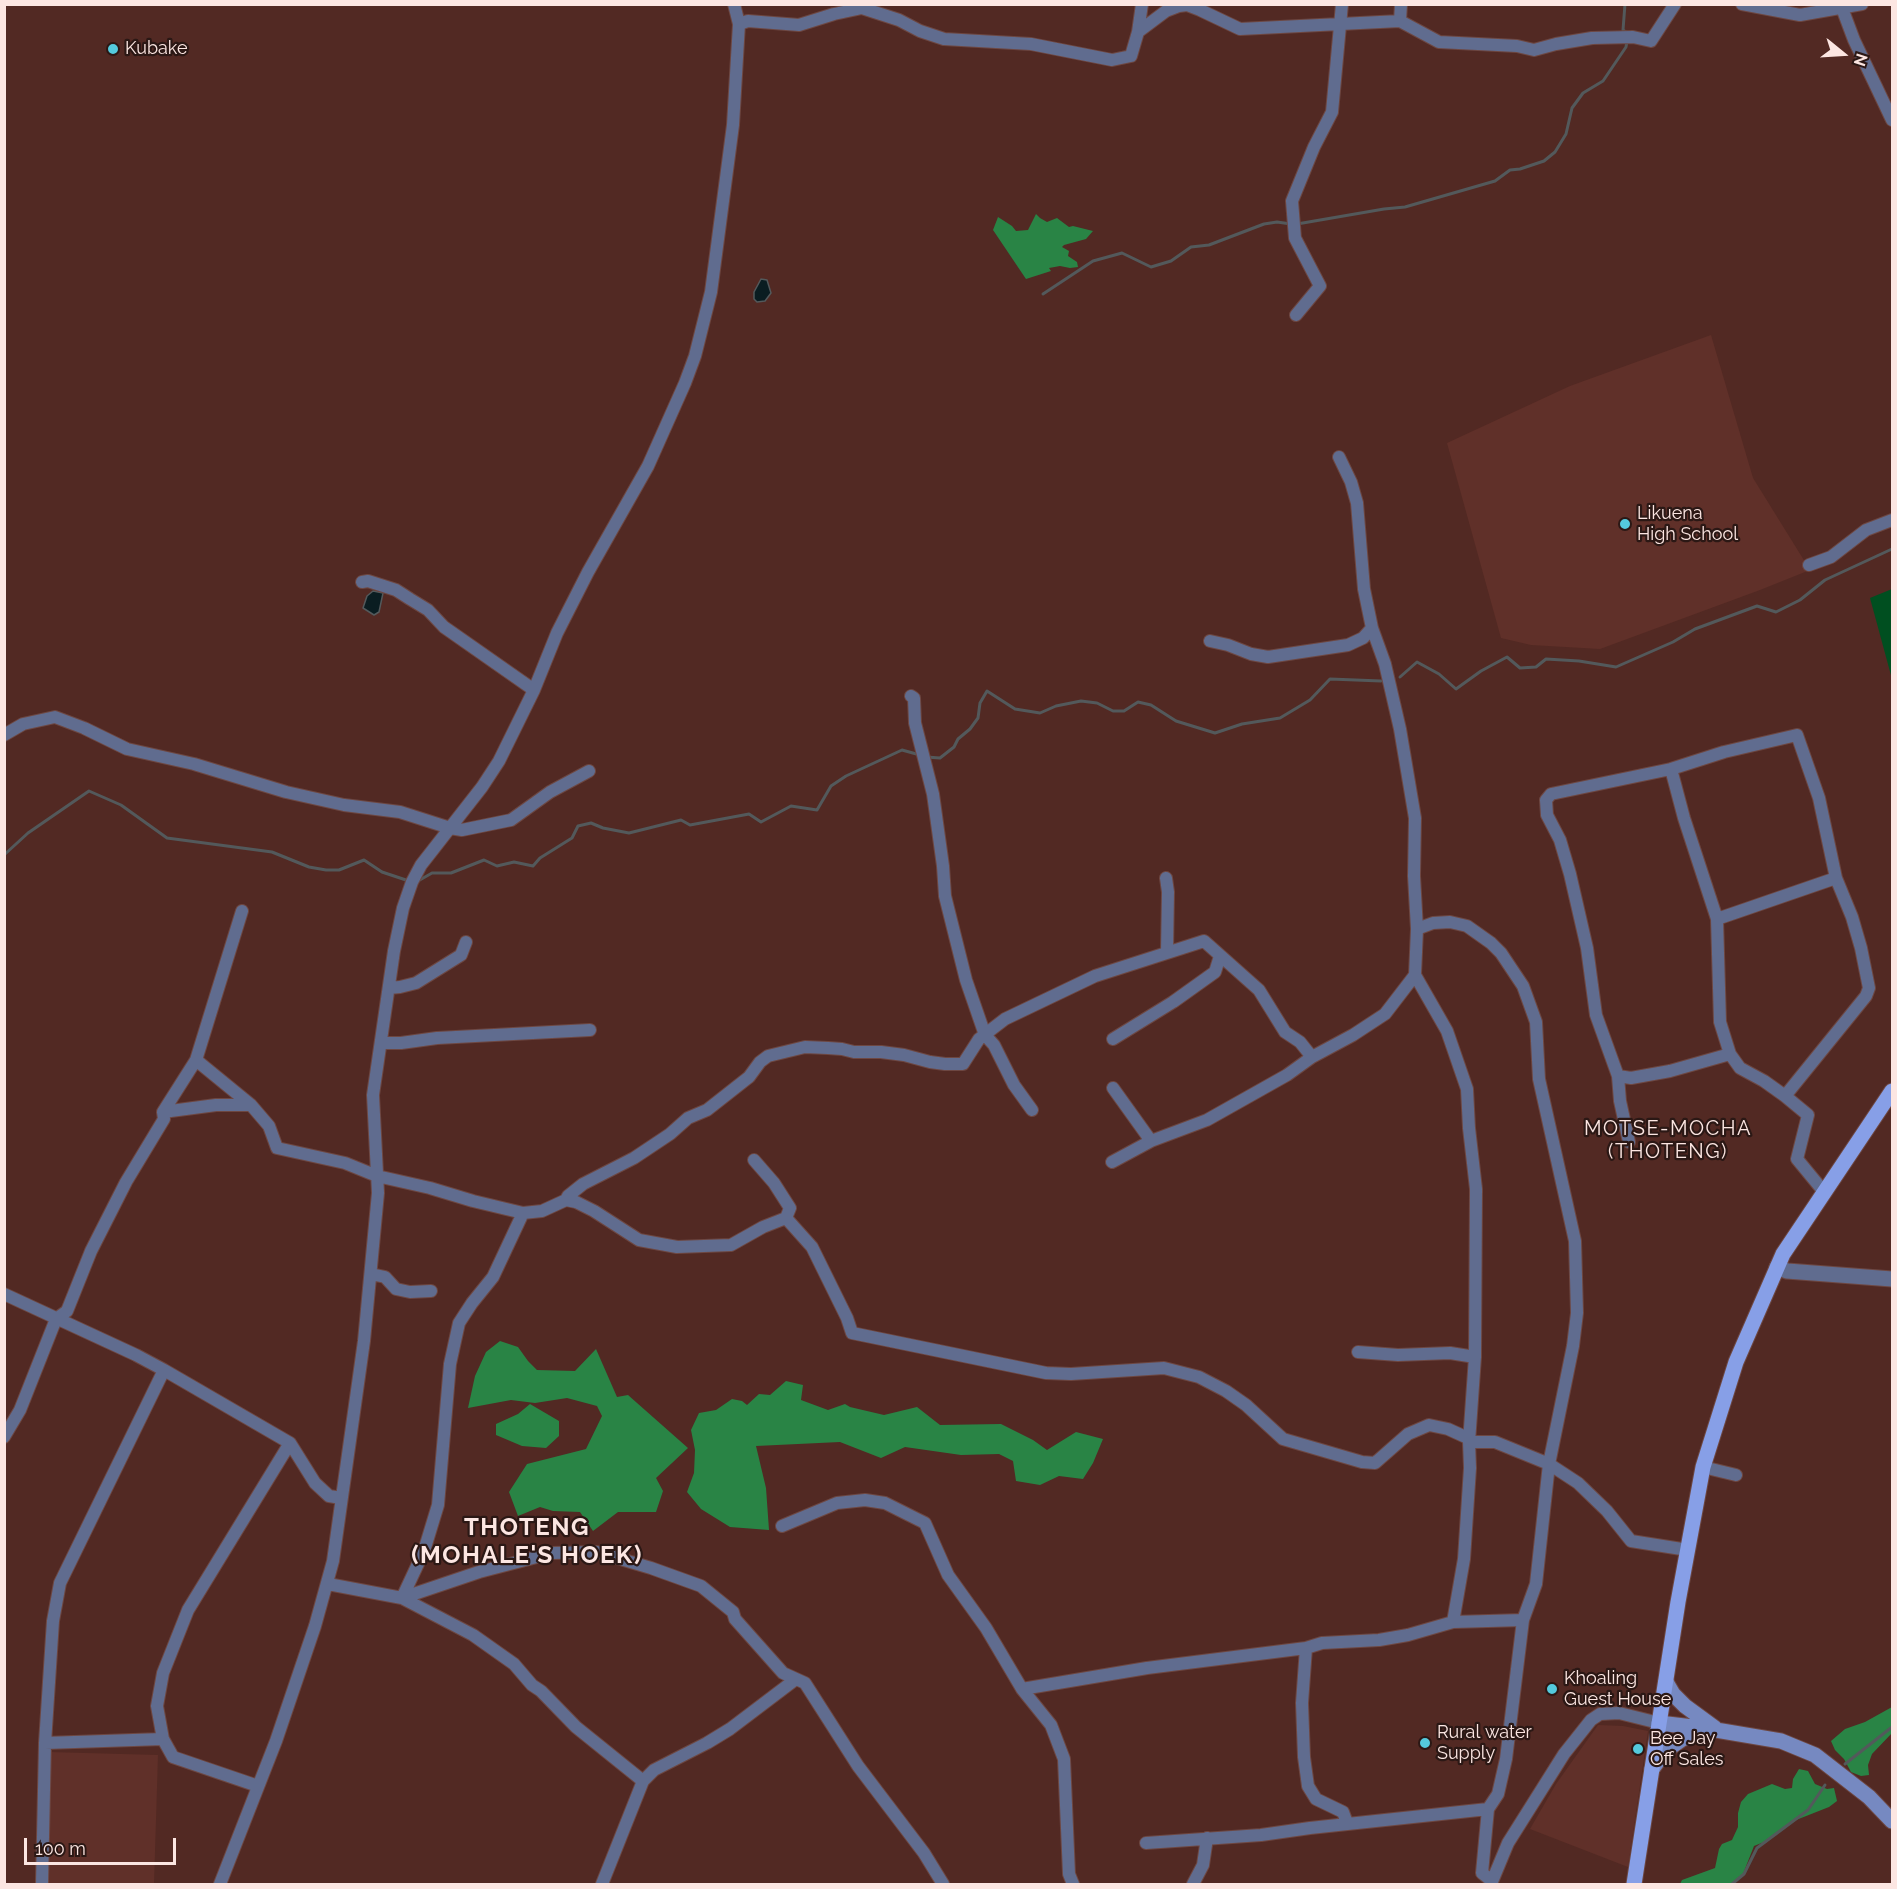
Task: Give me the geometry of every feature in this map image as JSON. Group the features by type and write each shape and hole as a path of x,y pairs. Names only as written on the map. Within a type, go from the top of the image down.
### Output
{"main road":[{"path":"1634,1884 1702,1467 1736,1362 1783,1254 1893,1091"},
{"path":"1666,1682 1673,1694 1714,1730"},
{"path":"1659,1723 1781,1741 1815,1755 1869,1797 1893,1821"},
{"path":"1652,1769 1665,1751 1682,1739 1714,1730"}],"street":[{"path":"220,1884 276,1741 328,1584 333,1561 357,1398 378,1193 373,1095 394,951 403,908 421,865 482,787 499,761 534,690 547,655 567,613 648,466 686,383 711,292 733,125 739,24 734,4"},
{"path":"739,24 748,21 800,25 863,6 944,39 1031,44 1112,60 1131,56 1138,32 1142,4"},
{"path":"1296,315 1320,286 1295,238 1292,201 1314,147 1332,112 1342,4"},
{"path":"1400,21 1401,4"},
{"path":"1138,32 1166,11 1179,6 1187,6 1240,29 1400,21 1439,42 1517,46 1534,50 1592,39 1633,37 1651,41 1675,4"},
{"path":"1742,4 1800,15 1862,4"},
{"path":"1842,8 1854,40 1893,120"},
{"path":"1112,1162 1151,1141 1206,1120 1353,1035 1385,1014 1414,975 1417,928 1414,876 1415,818 1400,729 1385,664 1372,628 1364,589 1357,503 1351,482 1339,457"},
{"path":"1809,565 1831,557 1866,530 1893,520"},
{"path":"362,582 368,581 396,590 428,610 444,627 534,690"},
{"path":"1210,641 1268,657 1348,645 1363,638 1372,628"},
{"path":"911,696 914,698 915,723 933,794 950,916 966,980 985,1035 994,1045 1014,1085 1032,1110"},
{"path":"4,735 23,724 55,717 127,749 194,764 317,799 400,812 462,830 511,820 550,792 589,771"},
{"path":"1629,1142 1620,1101 1618,1076 1596,1015 1587,948 1570,874 1560,840 1547,815 1546,800 1551,794 1671,769 1724,752 1797,735 1819,798 1836,878 1852,917 1869,988 1866,996 1785,1096"},
{"path":"1671,769 1684,818 1717,919 1720,1022 1730,1054 1740,1068 1770,1085 1808,1114 1797,1159 1825,1193"},
{"path":"1166,878 1167,952"},
{"path":"1717,919 1836,878"},
{"path":"4,1437 20,1410 56,1319 67,1311 91,1251 126,1182 164,1119 164,1112 196,1060 242,910"},
{"path":"1417,928 1433,923 1450,922 1467,926 1501,953 1523,986 1536,1022 1539,1079 1575,1241 1577,1313 1573,1346 1549,1464 1536,1584 1523,1620 1506,1759 1498,1794 1488,1809 1482,1873 1491,1882 1508,1843 1564,1754 1591,1720 1600,1714 1619,1713 1659,1723"},
{"path":"196,1060 251,1105 269,1126 277,1148 345,1163 377,1176 523,1213 543,1211 566,1200 583,1184 634,1158 670,1134 688,1118 707,1110 749,1077 760,1062 768,1056 805,1047 904,1054 937,1063 963,1064 979,1039 1005,1019 1095,976 1204,940 1259,990 1285,1032 1300,1042 1312,1057"},
{"path":"389,988 416,983 443,964 461,955 466,942"},
{"path":"1113,1039 1194,988 1215,972 1220,956"},
{"path":"1414,975 1447,1031 1467,1089 1476,1188 1475,1357 1470,1468 1464,1559 1453,1622"},
{"path":"381,1042 401,1043 436,1038 590,1030"},
{"path":"1618,1076 1631,1078 1670,1071 1730,1054"},
{"path":"1113,1088 1151,1141"},
{"path":"164,1112 216,1105 251,1105"},
{"path":"566,1200 576,1202 639,1240 677,1246 731,1245 763,1227 786,1218 790,1208 754,1160"},
{"path":"402,1598 424,1551 438,1505 450,1364 459,1323 493,1277 523,1213"},
{"path":"786,1218 812,1247 852,1333 1046,1372 1071,1374 1164,1368 1199,1377 1226,1391 1246,1405 1283,1439 1362,1462 1375,1463 1408,1434 1429,1425 1448,1429 1470,1440 1495,1442 1549,1464 1578,1483 1607,1511 1631,1541 1688,1550"},
{"path":"1777,1267 1787,1271 1893,1279"},
{"path":"371,1274 385,1277 396,1289 410,1292 431,1291"},
{"path":"4,1294 136,1355 290,1443 315,1483 329,1496 341,1498"},
{"path":"1358,1352 1398,1355 1450,1353 1475,1357"},
{"path":"42,1884 45,1743 53,1621 60,1583 164,1370"},
{"path":"258,1786 173,1757 163,1739 157,1706 163,1673 188,1610 290,1443"},
{"path":"1702,1467 1736,1475"},
{"path":"782,1526 837,1503 865,1500 885,1503 925,1523 948,1575 986,1628 1022,1689 1050,1725 1064,1759 1069,1874 1073,1884"},
{"path":"402,1598 479,1572 552,1553 597,1552 701,1586 733,1612 735,1619 783,1672 805,1683 854,1761 924,1853 943,1884"},
{"path":"328,1584 402,1598 473,1635 514,1664 532,1685 576,1726 643,1781"},
{"path":"1022,1689 1147,1668 1306,1648 1322,1643 1379,1640 1408,1635 1453,1622 1523,1620"},
{"path":"1306,1648 1302,1703 1304,1757 1308,1786 1316,1799 1343,1812 1347,1823"},
{"path":"602,1884 643,1781 654,1770 730,1729 796,1679"},
{"path":"45,1743 163,1739"},
{"path":"1146,1843 1261,1835 1347,1823 1488,1809"},
{"path":"1193,1884 1203,1865 1207,1838"}],"shaded area":[{"name":"Likuena High School","path":"1711,335 1753,478 1810,570 1600,649 1531,645 1501,638 1447,443 1570,386"},
{"path":"1598,1725 1623,1726 1648,1731 1628,1867 1530,1829 1556,1784"},
{"path":"49,1752 158,1755 154,1884 47,1884"}],"green space":[{"path":"1036,214 1047,222 1057,218 1069,227 1093,231 1086,239 1062,247 1069,251 1068,256 1077,262 1078,267 1049,268 1051,271 1026,279 993,230 998,217 1016,231 1028,230"},
{"path":"1892,589 1892,679 1870,598"},
{"path":"500,1341 518,1347 537,1370 575,1371 596,1349 617,1397 628,1395 688,1448 656,1478 663,1491 656,1512 618,1512 593,1531 580,1512 553,1511 540,1507 518,1516 509,1492 527,1464 586,1449 602,1416 597,1406 567,1398 535,1403 511,1400 468,1408 475,1376 486,1352"},
{"path":"786,1381 803,1385 801,1400 828,1410 845,1404 884,1415 917,1407 940,1425 1001,1424 1033,1440 1047,1450 1076,1432 1103,1439 1083,1479 1059,1476 1040,1485 1016,1481 1013,1461 999,1454 961,1455 905,1447 881,1458 840,1442 756,1446 766,1488 769,1530 730,1527 701,1509 687,1492 694,1473 695,1450 691,1430 699,1413 716,1410 732,1399 742,1401 747,1405 759,1394 770,1395"},
{"path":"530,1404 559,1421 559,1436 546,1448 522,1446 496,1435 496,1424 518,1414"},
{"path":"1892,1707 1892,1733 1872,1754 1868,1765 1869,1775 1861,1776 1851,1772 1831,1741 1845,1729 1865,1722"},
{"path":"1799,1769 1808,1771 1815,1784 1827,1789 1834,1788 1837,1801 1829,1807 1791,1822 1764,1842 1754,1846 1743,1874 1732,1884 1680,1884 1682,1880 1715,1868 1719,1849 1722,1844 1732,1840 1738,1827 1741,1802 1748,1794 1772,1784 1785,1789 1792,1788 1793,1779"}],"water":[{"path":"761,279 767,280 771,293 765,301 757,302 754,299 754,292"},
{"path":"373,591 383,593 379,612 374,615 363,608 367,596"}],"waterway":[{"path":"1625,4 1623,30 1626,32"},
{"path":"1297,224 1405,207 1495,181 1510,170 1544,161 1555,152 1566,134 1572,108 1583,93 1603,81 1626,47 1627,41"},
{"path":"1043,294 1093,261 1122,253 1151,267 1171,261 1191,247 1209,245 1264,224 1277,222 1291,224"},
{"path":"1400,677 1417,662 1439,674 1456,689 1481,671 1507,657 1520,668 1536,667 1546,659 1616,667 1673,642 1695,629 1757,606 1776,612 1800,600 1825,580 1892,549"},
{"path":"926,757 940,758 954,747 958,739 978,718 980,703 987,691 1015,709 1040,713 1056,706 1081,701 1097,703 1113,711 1124,711 1138,702 1151,705 1176,721 1215,733 1242,724 1280,718 1310,700 1330,679 1381,681"},
{"path":"418,881 432,873 451,873 484,860 497,866 514,862 533,866 540,858 572,838 578,826 591,823 629,833 681,820 690,825 749,814 761,822 791,806 817,810 831,786 846,776 902,750 920,755"},
{"path":"4,855 28,833 89,791 121,805 167,838 272,852 309,867 326,870 339,870 364,860 382,872 409,881"},
{"path":"1845,1764 1892,1727"},
{"path":"1732,1884 1744,1874 1757,1848 1808,1810 1825,1785"}],"place":[{"name":"Kubake","path":"113,49"},
{"name":"Likuena High School","path":"1625,524"},
{"name":"Khoaling Guest House","path":"1552,1689"},
{"name":"Rural water Supply","path":"1425,1743"},
{"name":"Bee Jay Off Sales","path":"1638,1749"}],"district":[{"name":"MOTSE-MOCHA (THOTENG)","path":"1668,1140"},
{"name":"THOTENG (MOHALE'S HOEK)","path":"527,1542"}]}
